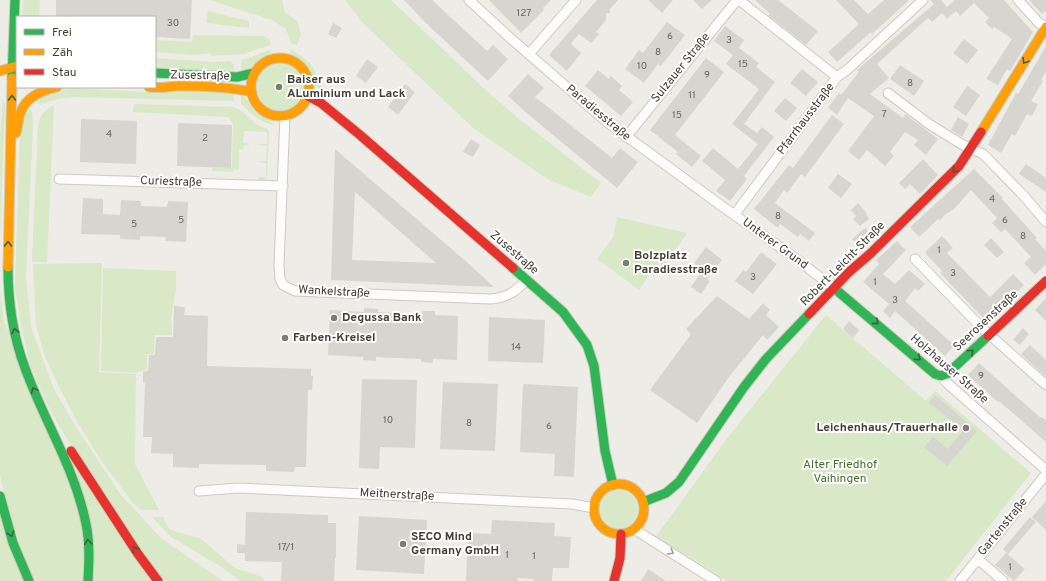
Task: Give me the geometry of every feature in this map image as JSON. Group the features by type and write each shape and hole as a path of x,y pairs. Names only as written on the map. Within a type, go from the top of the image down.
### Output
{"main road":[{"path":"15,0 15,78 8,283 10,305 25,369 69,466 82,504 89,546 88,581"},
{"name":"Robert-Leicht-Straße","path":"643,502 669,493 675,487 744,387 766,359 834,288 960,166 1046,27"},
{"path":"274,58 291,60 305,70 308,78 310,87 305,103 293,114 276,116 268,113 257,104 252,92 251,83 254,74 262,64 274,58"},
{"path":"0,71 15,66"},
{"name":"Zusestraße","path":"156,73 237,77 254,74"},
{"path":"0,74 15,78"},
{"name":"Zusestraße","path":"156,88 179,86 237,88 252,92"},
{"path":"12,146 18,130 20,114 25,104 40,92 54,88"},
{"name":"Zusestraße","path":"308,96 321,102 360,135 563,312 575,327 586,345 594,366 605,451 613,484"},
{"name":"Seerosenstraße","path":"941,376 947,374 1046,280"},
{"name":"Holzhauser Straße","path":"834,288 935,374 941,376"},
{"path":"44,410 138,554 158,581"},
{"path":"613,484 625,484 631,487 641,496 643,502 643,516 640,523 634,529 621,534 608,531 602,526 595,515 594,508 600,493 613,484"},
{"path":"0,496 14,542 29,581"},
{"path":"614,581 622,557 621,534"}],"street":[{"name":"Paradiesstraße","path":"469,0 529,54 626,137 735,214"},
{"path":"529,54 576,0"},
{"path":"738,0 837,77"},
{"name":"Sulzauer Straße","path":"626,137 738,0"},
{"name":"Pfarrhausstraße","path":"735,214 837,77 923,0"},
{"path":"1018,0 1039,23 1046,27"},
{"path":"888,93 929,124 963,145 983,154 1024,196 1046,222"},
{"name":"Wankelstraße","path":"285,116 280,279 283,285 295,291 490,299 501,298 515,292 526,280"},
{"name":"Curiestraße","path":"59,179 283,186"},
{"name":"Unterer Grund","path":"735,214 834,288"},
{"path":"915,259 990,334 1046,385"},
{"name":"Holzhauser Straße","path":"941,376 947,383 1046,470"},
{"name":"Gartenstraße","path":"960,581 1046,474"},
{"name":"Meitnerstraße","path":"199,491 238,488 528,501 572,504 594,508"},
{"path":"634,529 716,581"},
{"path":"978,559 1003,581"}],"green space":[{"path":"23,0 40,0 39,16 22,16"},
{"path":"209,0 282,0 285,12 298,22 301,35 297,45 291,44 286,29 272,20"},
{"path":"345,0 391,0 489,93 519,119 601,183 591,197 549,180 473,128 363,23"},
{"path":"208,11 249,21 249,28 206,23"},
{"path":"193,35 264,36 270,40 271,45 243,54 211,56 210,53 195,55 156,52 156,40 192,42"},
{"path":"272,49 269,55 258,61 248,71 242,73 241,63 243,60"},
{"path":"289,49 310,63 325,92 324,95 315,84 303,64 291,55"},
{"path":"156,58 216,62 230,61 234,65 234,74 156,68"},
{"path":"281,63 290,65 298,70 303,78 305,87 303,96 298,104 290,109 281,111 272,109 264,104 259,96 257,87 259,78 264,70 272,65"},
{"path":"71,88 167,93 180,90 234,92 234,101 73,97 57,99 40,105 35,100 63,89"},
{"path":"241,94 255,111 274,125 259,120 241,104"},
{"path":"3,98 5,105 0,240 0,137"},
{"path":"134,104 233,107 242,111 256,124 268,129 267,178 265,180 258,180 259,177 266,177 266,163 259,161 266,161 267,146 259,144 267,144 267,132 244,131 243,143 249,145 244,145 243,149 239,149 239,170 234,169 233,172 212,171 213,168 232,168 233,124 228,117 133,112"},
{"path":"29,105 32,112 33,125 26,277 31,327 54,389 74,424 121,495 161,538 223,581 163,581 91,476 59,426 46,402 30,365 21,326 15,287 20,132"},
{"path":"54,105 47,262 32,262 38,126 43,113"},
{"path":"617,217 687,233 661,272 655,268 639,290 597,259 613,237"},
{"path":"102,263 99,372 136,374 135,464 159,510 141,510 133,503 102,462 78,423 59,387 45,357 36,326 33,264"},
{"path":"103,268 176,271 176,290 171,318 172,335 155,335 154,354 147,354 147,369 135,373 101,371"},
{"path":"0,289 4,321 62,460 84,529 83,581 33,581 6,503 0,475"},
{"name":"Alter Friedhof Vaihingen","path":"826,315 926,401 935,391 1031,473 946,581 727,581 689,556 655,538 725,441"},
{"path":"76,466 153,581 92,581"},
{"path":"619,490 629,493 635,499 638,509 635,519 629,525 619,528 609,525 603,519 600,509 603,499 609,493"},
{"path":"0,517 24,581 0,581"},
{"path":"152,517 163,517 170,530 201,539 235,568 262,577 266,581 240,581 223,568 171,537"}],"building":[{"path":"56,0 192,0 190,39 156,37 156,16 56,16"},
{"path":"404,0 432,0 487,51 493,45 508,59 488,81 429,26"},
{"path":"489,0 551,0 543,8 544,10 521,33"},
{"path":"597,0 618,0 610,9 610,13 606,13 606,20 596,32 599,34 591,43 579,34 571,44 581,53 567,71 549,55"},
{"path":"648,0 673,0 662,13"},
{"path":"693,0 712,0 702,9"},
{"path":"755,0 778,0 818,31 806,45 768,15 770,14"},
{"path":"836,0 854,0 868,14 884,0 909,0 872,34 871,32 837,62 828,52 859,24"},
{"path":"930,0 941,0 947,7 955,0 1004,0 1033,32 1010,71 1007,69 998,85 986,79 1012,39 994,27 992,29 985,22 989,18 974,3 960,16 956,11 947,19 942,13 932,22 928,18 877,64 889,78 870,94 903,118 905,114 938,139 926,155 914,145 918,140 905,132 890,152 894,156 885,166 867,150 859,160 848,151 874,116 848,98 837,115 828,108 839,93 841,95 859,72 857,70 934,4"},
{"path":"1029,0 1046,0 1046,11 1042,14"},
{"path":"667,22 685,35 661,66 658,64 644,83 625,69 639,50 643,53"},
{"path":"333,23 342,28 336,38 328,34"},
{"path":"725,26 744,40 739,48 759,63 756,67 775,82 744,124 757,133 762,127 774,137 744,176 747,179 730,201 716,191 725,180 702,161 713,148 738,169 758,144 732,124 759,89 726,64 733,55 714,41"},
{"path":"964,39 978,50 967,64 953,53"},
{"path":"1046,46 1046,71 1041,80 1043,81 1031,101 1038,104 1032,116 1027,114 1015,136 1012,134 1001,153 988,145 1016,93 1018,94"},
{"path":"706,58 724,72 675,135 701,156 692,167 676,154 678,152 650,130"},
{"path":"367,59 378,67 366,83 356,76"},
{"path":"900,65 924,81 914,96 890,79"},
{"path":"802,69 818,82 806,96 790,83"},
{"path":"598,70 609,79 611,76 622,86 619,90 633,102 621,116 585,86"},
{"path":"528,74 544,88 535,97 612,158 620,148 638,162 617,188 508,96"},
{"path":"405,84 415,92 398,115 388,107"},
{"path":"967,86 980,95 966,116 953,107"},
{"path":"785,98 797,108 786,121 774,111"},
{"path":"832,115 844,124 805,177 801,174 787,193 784,190 775,203 815,233 809,241 800,234 798,237 780,224 778,228 754,209 789,165 793,168"},
{"path":"958,117 969,124 962,137 951,130"},
{"path":"81,119 137,121 136,164 80,162"},
{"path":"178,123 232,125 231,168 177,166"},
{"path":"471,139 480,145 473,157 463,152"},
{"path":"335,149 494,287 331,280","holes":["355,192 436,263 352,260"]},
{"path":"923,159 938,175 920,194 910,184 905,189 899,183"},
{"path":"1026,164 1046,178 1046,192 1019,174"},
{"path":"974,169 1003,198 1002,199 1037,238 1035,239 1046,251 1046,264 1035,275 1024,263 1031,257 1005,229 1001,232 992,223 997,218 971,190 954,209 940,220 938,219 919,237 910,227"},
{"path":"838,174 852,184 841,198 828,188"},
{"path":"83,198 103,199 103,214 120,215 121,200 141,201 141,206 167,207 168,201 188,202 186,242 165,241 166,237 140,236 140,240 120,239 120,235 81,234"},
{"path":"858,203 865,211 869,219 860,226 853,219 856,216 851,210"},
{"path":"865,228 874,237 862,249 852,239"},
{"path":"942,236 953,248 947,253 990,297 1013,274 1024,285 1002,306 1004,308 988,323 940,273 942,271 926,254 926,251"},
{"path":"991,238 1004,252 997,258 984,245"},
{"path":"897,241 906,250 883,274 895,284 909,270 925,284 918,291 915,288 905,301 954,345 945,356 895,311 890,318 883,311 889,304 863,282 879,264 876,260"},
{"path":"706,247 722,260 707,279 710,281 701,294 691,287 703,270 694,263"},
{"path":"761,252 777,264 753,294 735,281 743,270 746,272"},
{"path":"717,296 749,319 763,303 770,310 766,315 779,327 767,340 763,335 729,377 697,423 650,390 691,334 686,329"},
{"path":"1046,298 1046,321 1035,310"},
{"path":"174,306 185,307 184,315 208,316 207,366 311,369 311,376 313,376 312,390 308,390 306,467 295,467 294,472 266,471 266,465 199,464 199,468 173,467 173,454 151,453 152,437 143,437 145,383 143,383 143,371 148,371 149,355 155,355 156,337 173,337"},
{"path":"364,308 378,309 378,312 422,314 422,311 435,311 435,315 458,316 457,360 433,359 433,363 421,362 421,359 376,357 376,361 363,360 363,357 328,355 330,310 364,312"},
{"path":"489,317 545,320 543,363 488,361"},
{"path":"849,321 859,330 853,338 843,329"},
{"path":"1023,328 1029,334 1020,345 1013,340"},
{"path":"1030,345 1046,360 1046,377 1021,354"},
{"path":"979,363 1046,421 1046,442 968,375"},
{"path":"362,379 417,380 415,448 380,447 379,469 359,468"},
{"path":"443,382 498,384 495,451 440,449"},
{"path":"523,384 578,387 574,477 554,476 555,454 520,452"},
{"name":"Leichenhaus/Trauerhalle","path":"935,395 977,431 947,466 924,447 933,437 948,449 963,431 929,402"},
{"path":"1046,501 1046,530 1032,517"},
{"path":"246,512 328,515 328,523 336,523 336,558 334,581 281,581 282,562 245,561 245,553 237,553 237,544 245,545"},
{"name":"SECO Mind Germany GmbH","path":"359,516 427,520 424,574 356,570"},
{"path":"1030,517 1036,522 1008,554 1003,549"},
{"path":"492,520 555,523 554,536 571,537 569,568 553,568 552,581 534,581 534,579 518,578 518,581 466,581 468,533 491,534"},
{"path":"1006,553 1025,569 1014,581 995,565"},
{"path":"648,569 666,581 641,581"}],"traffic: fast":[{"path":"12,78 15,0"},
{"path":"156,73 237,77 254,73"},
{"path":"8,267 9,293 17,344 33,388 67,464 81,503 88,538 88,581"},
{"path":"513,268 563,312 587,345 594,366 605,451 613,485"},
{"path":"834,288 935,374 941,376 947,374 988,336"},
{"path":"643,502 666,493 679,482 744,387 766,359 809,314"},
{"path":"0,496 13,543 29,581"}],"traffic: slow":[{"path":"981,132 1046,27"},
{"path":"274,58 286,58 301,66 309,81 309,87 309,93 301,108 286,116 274,116 259,108 251,93 251,81 259,66 274,58"},
{"path":"0,71 16,66"},
{"path":"8,267 12,78"},
{"path":"156,88 180,86 207,87 252,92"},
{"path":"16,133 20,114 26,103 34,96 54,88"},
{"path":"619,484 629,486 637,491 642,499 644,509 642,519 637,527 629,532 619,534 609,532 601,527 596,519 594,509 596,499 601,491 609,486 619,484"}],"traffic: jam":[{"path":"308,96 321,103 360,135 513,268"},
{"path":"809,314 849,272 871,253 959,166 981,132"},
{"path":"988,336 1046,281"},
{"path":"71,451 138,554 158,581"},
{"path":"614,581 620,558 621,534"}],"place":[{"name":"Baiser aus ALuminium und Lack","path":"279,87"},
{"name":"Bolzplatz Paradiesstraße","path":"626,263"},
{"name":"Degussa Bank","path":"334,318"},
{"name":"Farben-Kreisel","path":"285,338"},
{"name":"Leichenhaus/Trauerhalle","path":"966,428"},
{"name":"SECO Mind Germany GmbH","path":"403,544"}]}
